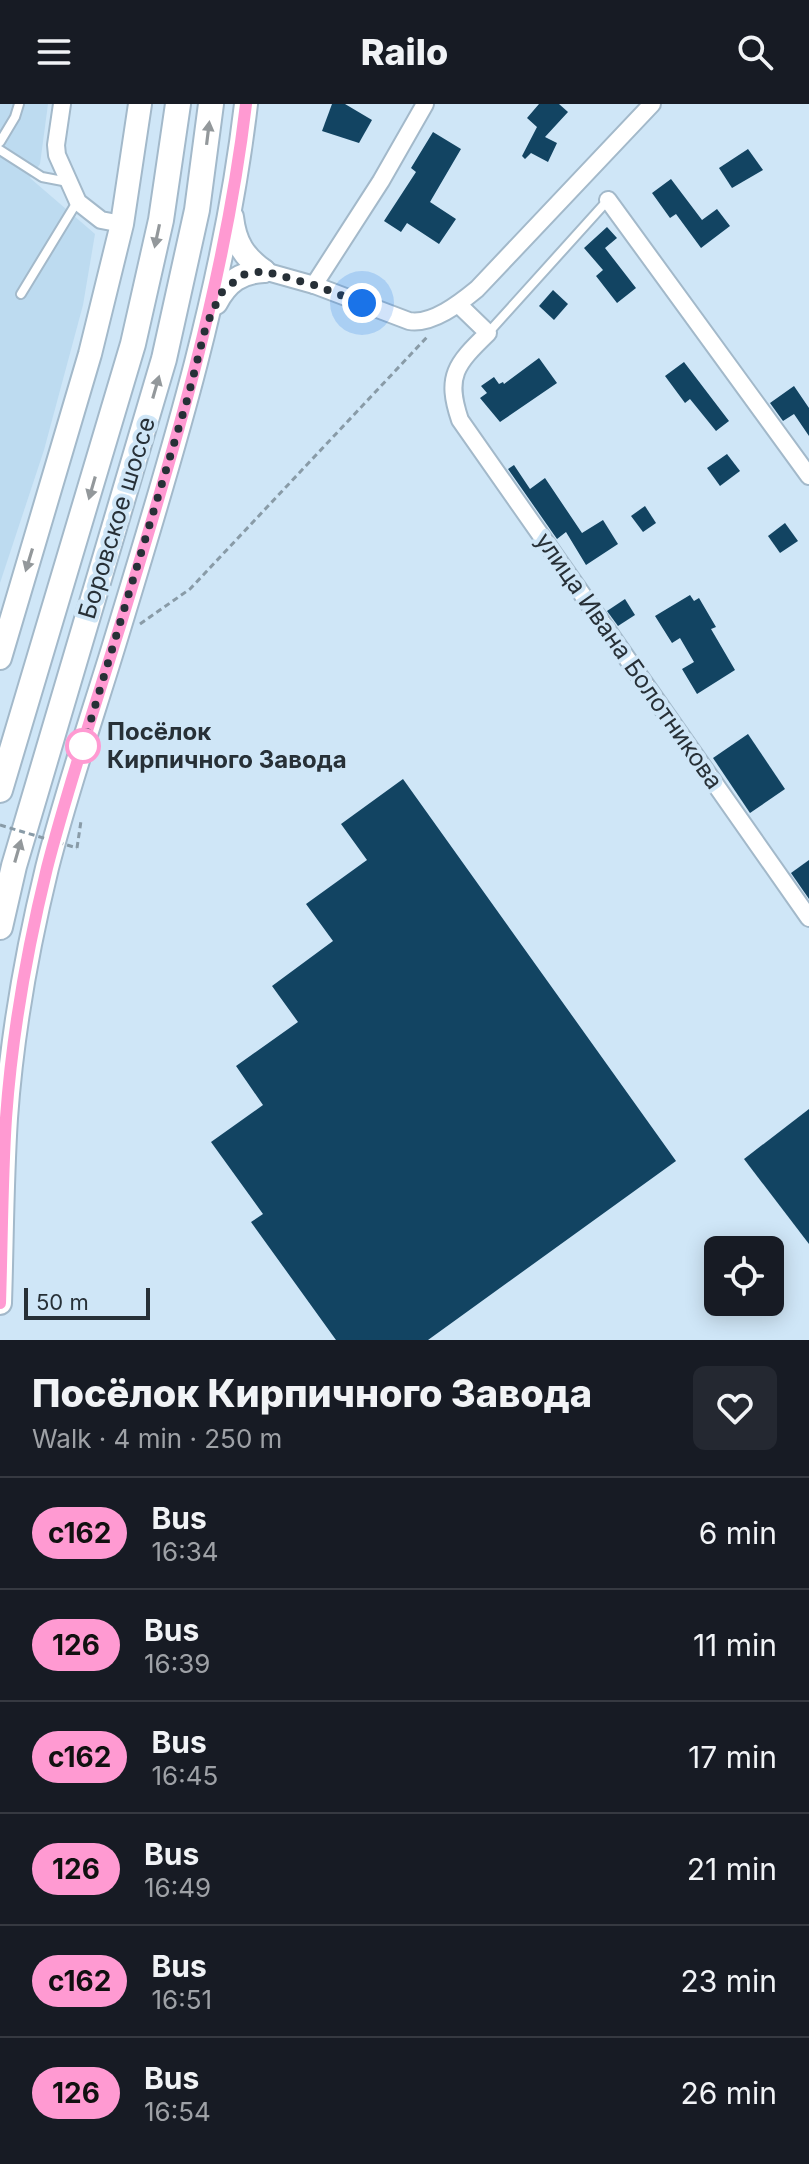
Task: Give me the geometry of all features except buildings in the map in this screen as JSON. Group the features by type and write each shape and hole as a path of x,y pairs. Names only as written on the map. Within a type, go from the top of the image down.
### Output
{"main road":[{"path":"0,658 5,617 68,432 122,224 140,104"},
{"name":"Боровское шоссе","path":"0,790 137,329 161,220 178,104"},
{"name":"Боровское шоссе","path":"0,927 27,820 168,345 197,210 211,104"},
{"path":"0,1303 7,1108 33,933 59,822 188,397 232,204 246,104"},
{"path":"232,204 234,232 239,247 250,261 264,271"},
{"path":"206,326 226,286 242,275 264,271"}],"street":[{"path":"62,104 57,155 78,202 101,220 122,224"},
{"path":"314,285 373,194 425,104"},
{"path":"264,271 314,285 415,322 458,304 477,289 652,104"},
{"path":"608,200 809,476"},
{"path":"458,304 488,333"},
{"name":"улица Ивана Болотникова","path":"488,333 459,364 452,387 460,420 809,918"}],"lane":[{"path":"0,142 19,104"},
{"path":"0,150 42,177 69,182"},
{"path":"488,333 608,200"},
{"path":"21,294 78,202"}],"path":[{"path":"138,626 190,589 437,327"},
{"path":"0,825 77,848 81,833"}],"shaded area":[{"path":"0,104 48,104 40,164 30,178 95,234 83,305 44,450 0,583"}],"bus line":[{"name":"с162","path":"0,1303 8,1096 33,933 59,822 188,397 221,261 246,104"}],"place":[{"name":"Посёлок Кирпичного Завода","path":"83,746"}],"route":[{"path":"83,746 188,397 206,326 221,293 242,275 264,271 362,303"}]}
